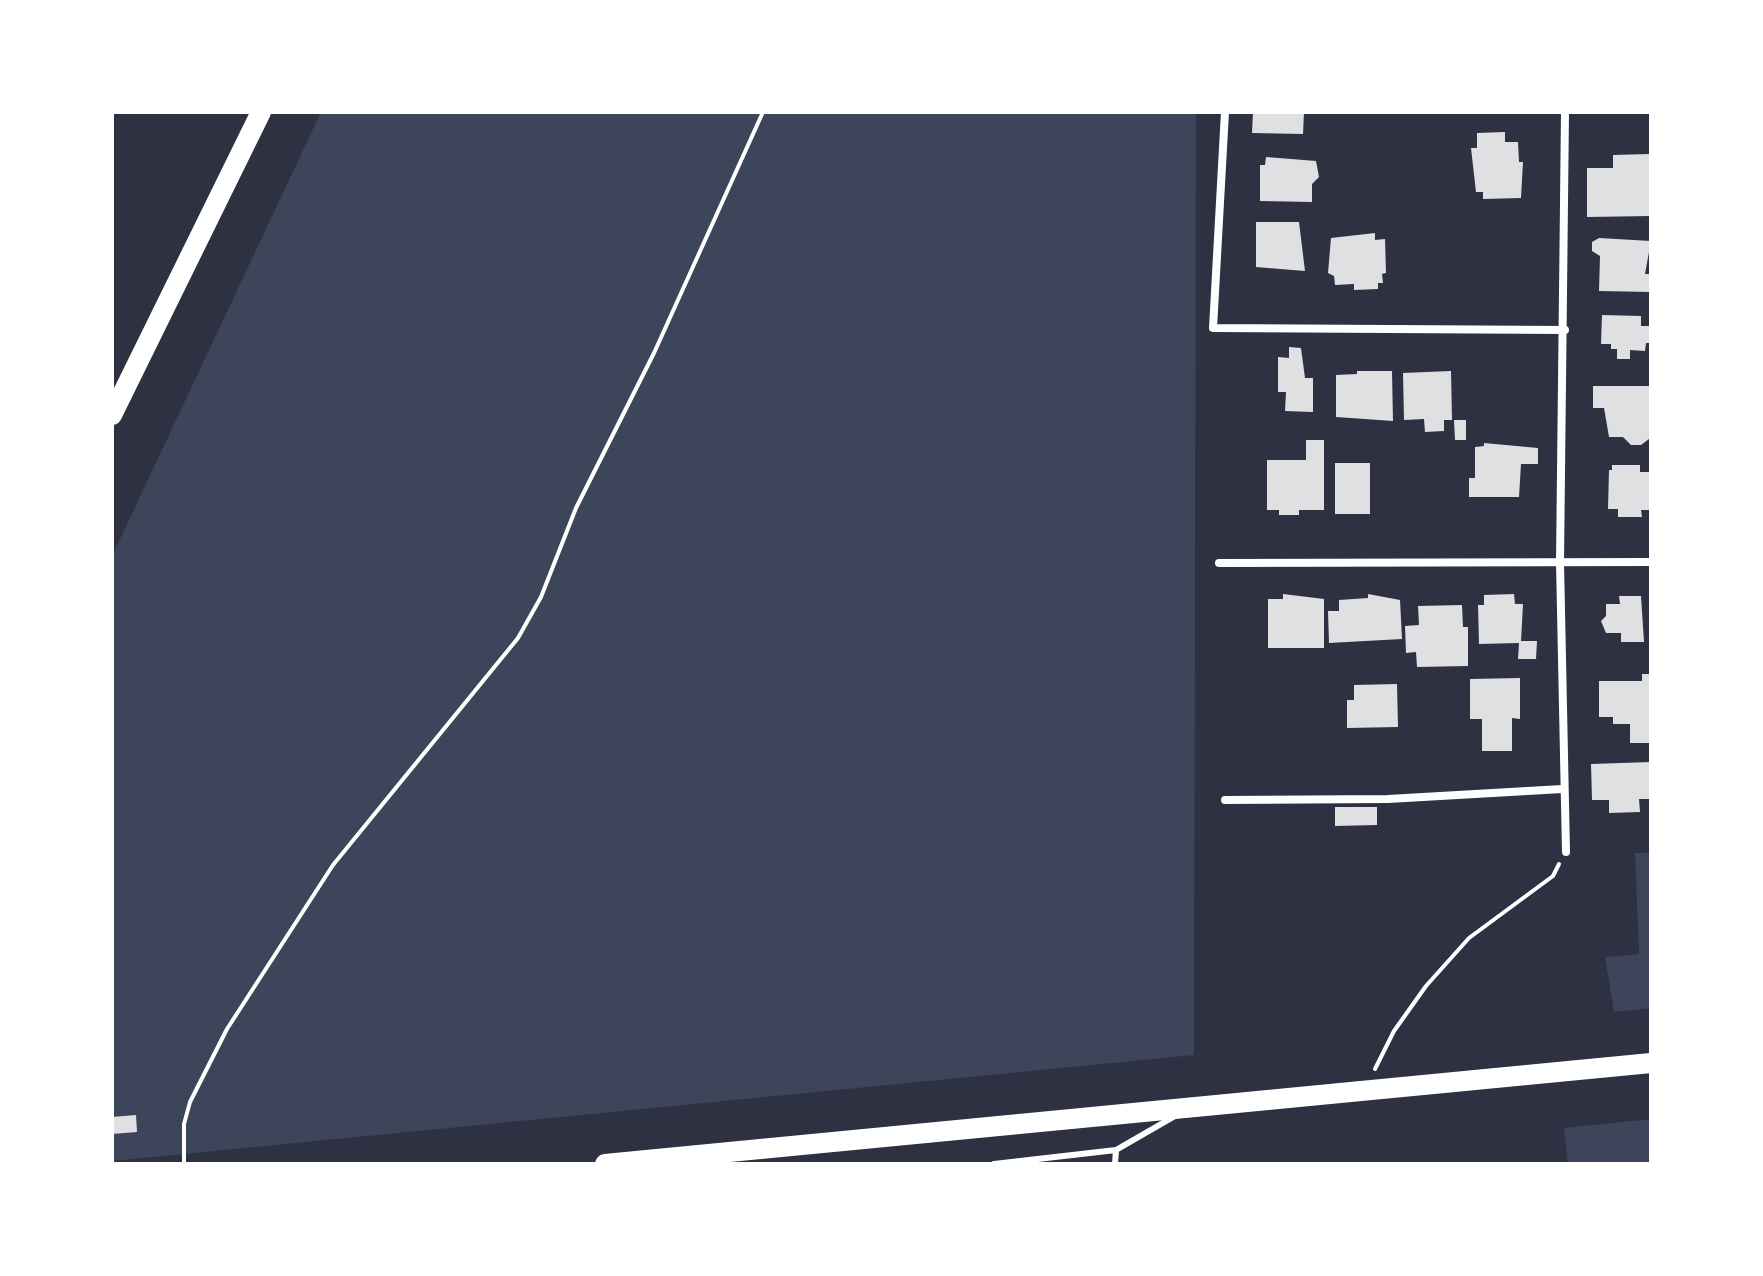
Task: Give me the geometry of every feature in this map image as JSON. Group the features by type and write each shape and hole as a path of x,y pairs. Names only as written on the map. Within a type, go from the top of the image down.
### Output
{"main road":[{"path":"112,415 261,112"},
{"path":"605,1164 694,1160 1651,1063"}],"street":[{"path":"1225,112 1213,328 1565,330"},
{"path":"1565,112 1565,330 1560,562 1562,789 1566,852"},
{"path":"1219,563 1651,562"},
{"path":"1225,800 1388,799 1562,789"}],"lane":[{"path":"994,1164 1116,1150 1188,1108"},
{"path":"1115,1164 1116,1150"}],"path":[{"path":"184,1164 184,1124 190,1102 227,1029 333,865 518,638 541,597 576,508 661,339 763,112"},
{"path":"1366,1091 1387,1042 1426,986 1469,938 1553,876 1566,852"}],"shaded area":[{"path":"321,112 1196,112 1194,1055 112,1161 112,556"},
{"path":"1635,853 1651,853 1651,1008 1614,1012 1605,957 1639,954"},
{"path":"1651,1119 1651,1164 1568,1164 1564,1128"}],"building":[{"path":"1253,112 1304,112 1303,134 1252,133"},
{"path":"1505,132 1505,142 1518,142 1519,162 1523,162 1521,198 1483,199 1483,192 1476,192 1471,148 1477,148 1477,133"},
{"path":"1651,154 1651,216 1587,217 1587,168 1613,168 1613,155"},
{"path":"1266,157 1316,161 1319,177 1312,184 1312,202 1260,201 1260,165 1265,165"},
{"path":"1256,222 1299,222 1305,271 1256,267"},
{"path":"1375,233 1375,240 1385,239 1386,273 1382,274 1383,283 1378,283 1378,289 1354,290 1354,284 1335,285 1334,276 1328,273 1331,238"},
{"path":"1599,238 1651,241 1645,274 1651,274 1651,292 1599,291 1600,256 1592,251 1592,242"},
{"path":"1602,315 1641,316 1641,326 1651,326 1651,343 1646,343 1645,351 1630,350 1630,359 1617,359 1617,349 1611,349 1611,344 1601,344"},
{"path":"1289,347 1301,348 1305,378 1313,378 1313,412 1285,411 1286,392 1278,392 1278,357 1289,358"},
{"path":"1357,371 1392,371 1393,421 1336,417 1336,375 1357,374"},
{"path":"1451,371 1452,420 1444,420 1444,431 1425,432 1424,419 1404,420 1403,373"},
{"path":"1593,386 1649,386 1649,439 1641,445 1631,445 1623,437 1609,437 1604,408 1593,408"},
{"path":"1454,420 1466,420 1466,440 1455,440"},
{"path":"1306,440 1324,440 1324,510 1299,510 1299,515 1279,515 1279,510 1267,510 1267,460 1306,460"},
{"path":"1484,443 1538,448 1538,464 1521,464 1519,497 1469,497 1469,478 1475,478 1475,447 1484,446"},
{"path":"1335,463 1370,463 1370,514 1335,514"},
{"path":"1612,465 1640,465 1640,472 1651,472 1651,510 1641,510 1642,517 1618,517 1618,509 1608,509 1609,470 1612,470"},
{"path":"1283,594 1324,599 1324,648 1268,648 1268,599 1283,599"},
{"path":"1368,594 1400,600 1402,639 1329,643 1328,611 1339,611 1339,600 1368,598"},
{"path":"1514,594 1515,604 1523,604 1521,641 1537,641 1536,659 1518,659 1519,643 1479,644 1478,605 1484,605 1484,595"},
{"path":"1619,596 1641,596 1644,642 1621,642 1621,633 1606,633 1601,621 1606,616 1606,604 1620,604"},
{"path":"1462,605 1463,627 1468,627 1468,666 1417,667 1416,652 1406,653 1405,626 1419,625 1418,606"},
{"path":"1642,674 1651,674 1651,743 1630,743 1630,724 1613,724 1613,717 1599,717 1599,681 1642,681"},
{"path":"1520,678 1520,719 1512,718 1512,751 1482,751 1482,719 1470,719 1470,679"},
{"path":"1397,684 1398,727 1347,728 1347,700 1354,700 1354,685"},
{"path":"1651,762 1651,799 1639,799 1640,812 1609,813 1609,800 1592,800 1591,764"},
{"path":"1335,807 1377,807 1377,825 1335,826"},
{"path":"136,1115 137,1132 112,1134 112,1117"}]}
